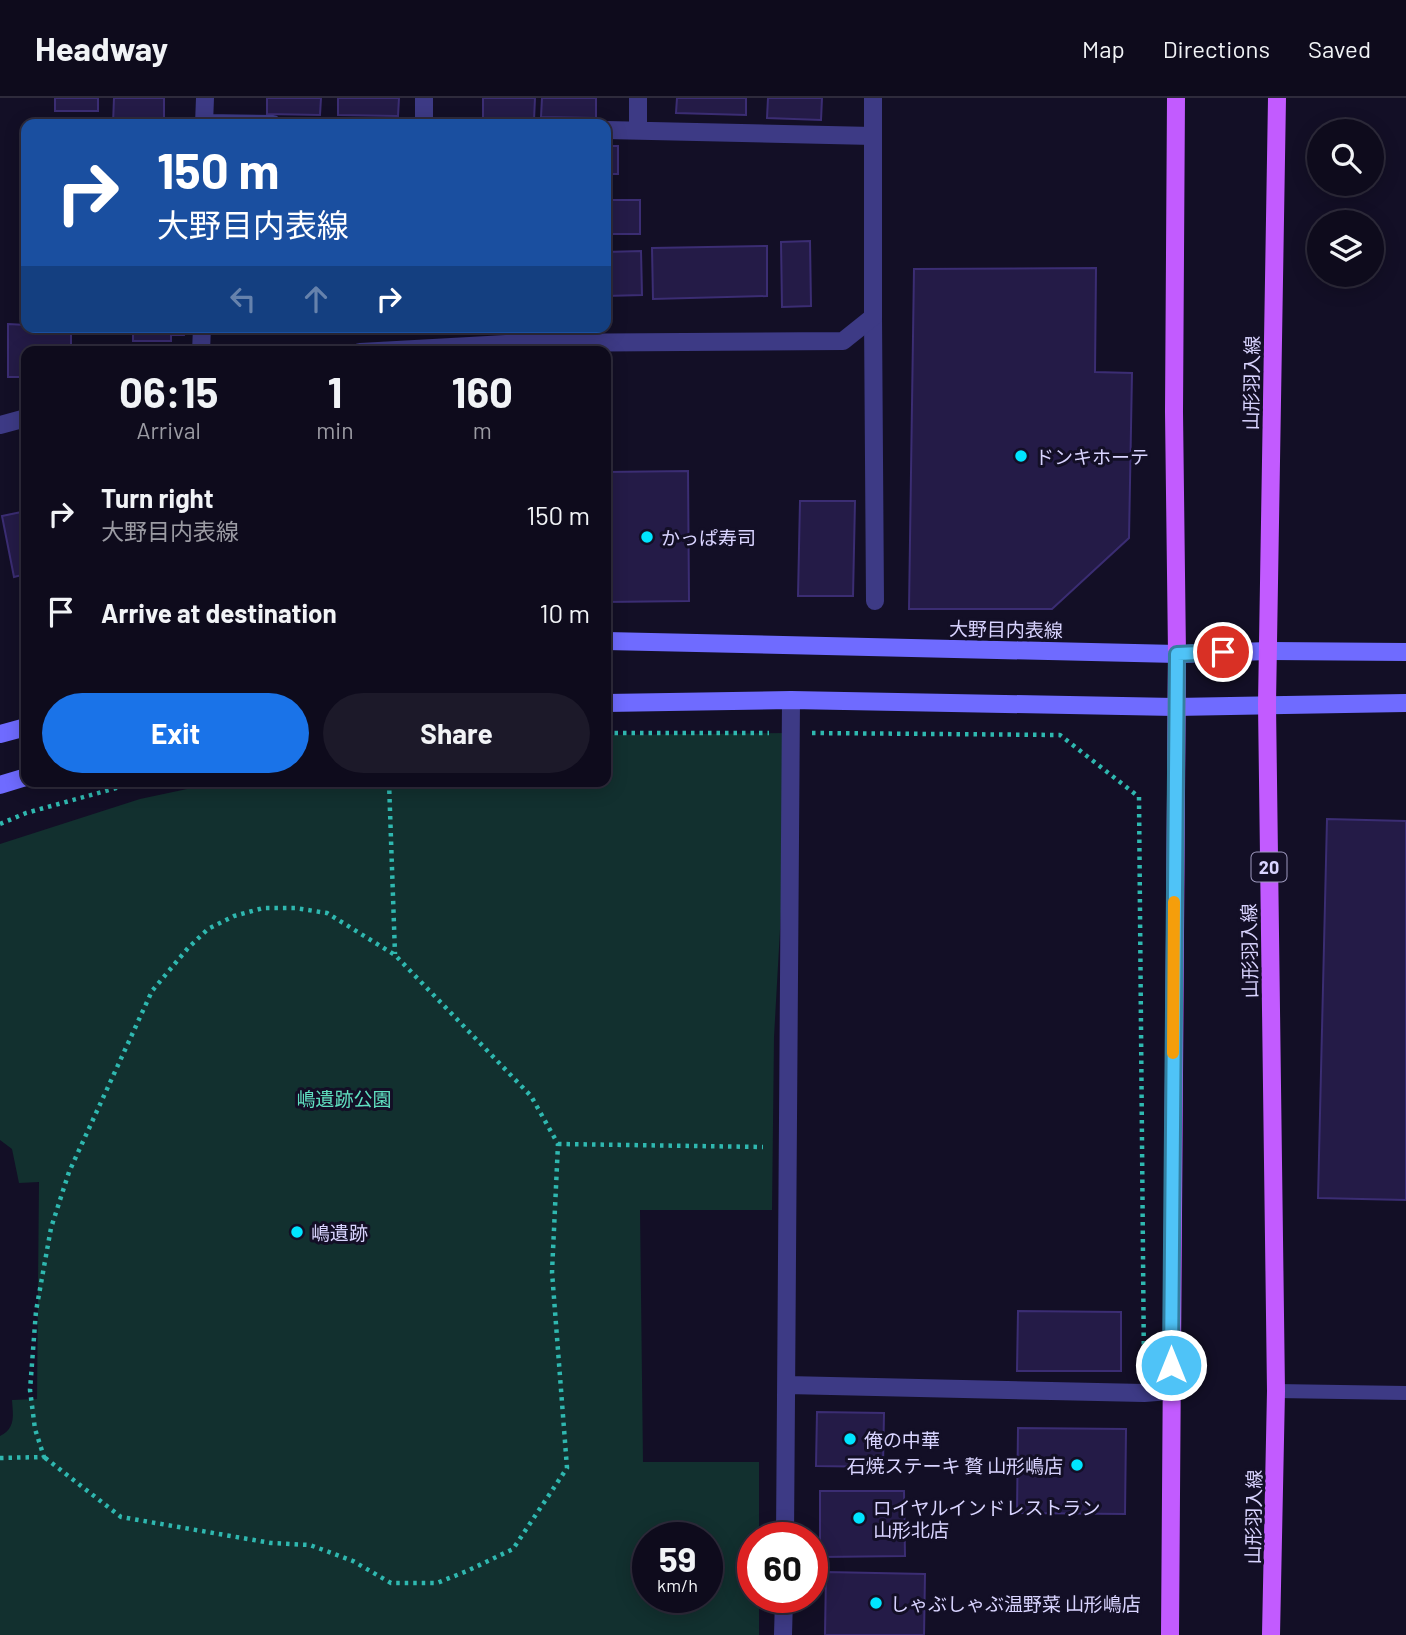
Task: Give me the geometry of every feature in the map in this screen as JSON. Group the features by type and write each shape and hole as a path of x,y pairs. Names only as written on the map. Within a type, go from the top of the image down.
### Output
{"main road":[{"path":"1170,1635 1177,654 1174,412 1176,98"},
{"name":"山形羽入線","path":"1271,1635 1276,1391 1267,704 1277,98"},
{"name":"大野目内表線","path":"611,641 1177,654 1268,651 1406,652"},
{"path":"611,703 791,699 1175,707 1406,703"},
{"path":"0,734 21,728"},
{"path":"0,785 21,779"}],"street":[{"path":"204,119 205,98"},
{"path":"424,98 424,119"},
{"path":"638,98 638,130"},
{"path":"873,98 875,601"},
{"path":"611,130 873,136"},
{"path":"469,346 523,343 843,341 873,317"},
{"path":"0,425 21,419"},
{"path":"785,1522 791,699"},
{"path":"787,1385 1144,1393 1170,1391"},
{"path":"783,1635 784,1613"}],"lane":[{"path":"1276,1391 1406,1393"}],"path":[{"path":"611,733 1060,736 1139,797 1144,1393"},
{"path":"0,824 26,813 120,787"},
{"path":"389,787 395,955"},
{"path":"262,908 295,908 327,913 395,955 531,1096 558,1144 552,1272 567,1468 513,1549 437,1583 391,1583 354,1561 310,1545 271,1543 121,1517 44,1457 35,1429 30,1390 36,1311 51,1228 69,1172 152,991 188,948 208,929 234,916 262,908"},
{"path":"558,1144 789,1147"},
{"path":"0,1458 44,1457"}],"green space":[{"name":"嶋遺跡公園","path":"791,733 774,1037 772,1210 640,1210 643,1462 759,1462 759,1522 737,1522 737,1613 759,1613 759,1635 0,1635 0,1436 11,1425 12,1400 37,1399 39,1182 19,1183 12,1149 0,1140 0,844 140,799 196,787 611,787 611,735"}],"building":[{"path":"55,98 98,98 98,111 55,111"},
{"path":"114,98 164,98 164,119 113,119"},
{"path":"267,98 321,98 320,115 267,114"},
{"path":"338,98 399,98 398,116 338,115"},
{"path":"483,98 535,98 534,119 483,118"},
{"path":"542,98 596,98 596,118 541,117"},
{"path":"677,98 746,98 746,115 676,113"},
{"path":"768,98 822,98 821,120 767,118"},
{"path":"611,146 618,146 618,174 611,174"},
{"path":"611,200 640,200 640,234 611,234"},
{"path":"810,241 811,306 782,307 781,242"},
{"path":"767,246 767,296 653,299 652,248"},
{"path":"641,251 642,295 611,296 611,252"},
{"name":"ドンキホーテ","path":"1096,268 1095,372 1132,373 1129,538 1052,609 909,609 914,269"},
{"path":"8,324 21,325 21,333 71,333 71,346 21,346 21,377 8,377"},
{"path":"133,333 184,333 171,335 171,341 133,341"},
{"name":"かっぱ寿司","path":"688,471 689,601 611,602 611,472"},
{"path":"800,501 855,501 853,596 798,596"},
{"path":"21,512 21,575 14,577 2,516"},
{"path":"1327,819 1406,821 1406,1200 1318,1198"},
{"path":"1018,1311 1121,1312 1121,1371 1017,1371"},
{"name":"俺の中華","path":"817,1412 884,1413 883,1467 816,1466"},
{"path":"1018,1428 1126,1429 1125,1514 1017,1513"},
{"path":"820,1491 904,1491 905,1556 828,1557 828,1522 820,1522"},
{"path":"828,1572 925,1574 924,1635 825,1635"}],"slow traffic":[{"path":"1173,1053 1174,902"}],"place":[{"name":"ドンキホーテ","path":"1021,456"},
{"name":"かっぱ寿司","path":"647,537"},
{"name":"嶋遺跡","path":"297,1232"},
{"name":"俺の中華","path":"850,1439"},
{"name":"石焼ステーキ 贅 山形嶋店","path":"1077,1465"},
{"name":"ロイヤルインドレストラン 山形北店","path":"859,1518"},
{"name":"しゃぶしゃぶ温野菜 山形嶋店","path":"876,1603"}],"route":[{"path":"1171,1365 1177,654 1223,652"}]}
